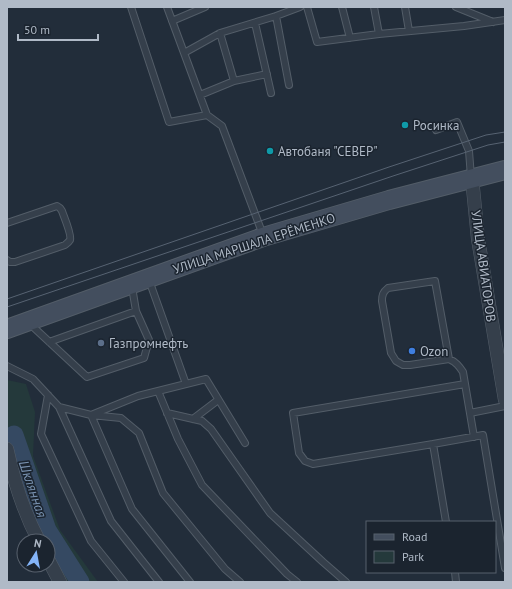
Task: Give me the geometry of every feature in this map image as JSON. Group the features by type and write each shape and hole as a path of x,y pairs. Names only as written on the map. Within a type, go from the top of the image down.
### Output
{"main road":[{"name":"УЛИЦА МАРШАЛА ЕРЁМЕНКО","path":"7,329 263,237 389,200 505,170"}],"street":[{"name":"УЛИЦА АВИАТОРОВ","path":"472,178 478,239 504,385 505,400"},
{"path":"7,449 15,483 34,533"},
{"path":"55,573 60,582"}],"lane":[{"path":"131,7 169,122 207,115"},
{"path":"167,7 207,115 222,126 263,237"},
{"path":"172,21 205,7"},
{"path":"184,53 220,33 255,23 300,7"},
{"path":"307,7 317,42 505,20"},
{"path":"342,7 350,38"},
{"path":"374,7 379,34"},
{"path":"405,7 409,31"},
{"path":"456,7 494,22"},
{"path":"276,16 289,85"},
{"path":"255,23 271,93"},
{"path":"220,33 234,81"},
{"path":"200,94 234,81 267,74"},
{"path":"436,130 457,122 469,151 472,178"},
{"path":"7,223 57,206 62,211 70,235 70,239 65,245 22,260 10,262 7,260"},
{"path":"148,278 186,384"},
{"path":"449,359 435,281 388,288 382,295 382,301 391,353 396,361 403,365 410,366 449,359 454,361 459,366 463,372 474,437"},
{"path":"27,322 87,377 144,358 149,340 136,311 132,284"},
{"path":"49,342 136,311"},
{"path":"7,366 33,379 59,407 111,521 159,582"},
{"path":"91,415 138,396 206,379 245,443"},
{"path":"465,384 293,413 299,453 305,461 313,464 483,435 504,551 505,568"},
{"path":"158,391 178,439 202,484 287,574 297,582"},
{"path":"48,395 41,434 90,541 124,582"},
{"path":"193,419 218,400"},
{"path":"470,413 505,406"},
{"path":"59,407 91,415 121,418 139,433 163,493 225,569 240,582"},
{"path":"167,413 202,421 211,429 270,513 346,582"},
{"path":"91,415 132,509 190,582"},
{"path":"433,444 446,521"}],"green space":[{"path":"7,380 26,384 35,412 33,456 60,530 98,582 66,582 56,563 56,533 40,533 31,515 7,425"}],"waterway":[{"name":"Шклянная","path":"14,435 47,530 80,582"}],"tram line":[{"path":"7,299 389,167 486,135 505,132"},
{"path":"7,307 393,176 488,145 505,142"}],"place":[{"name":"Росинка","path":"405,125"},
{"name":"Автобаня \"СЕВЕР\"","path":"270,151"},
{"name":"Газпромнефть","path":"101,343"},
{"name":"Ozon","path":"412,351"}]}
